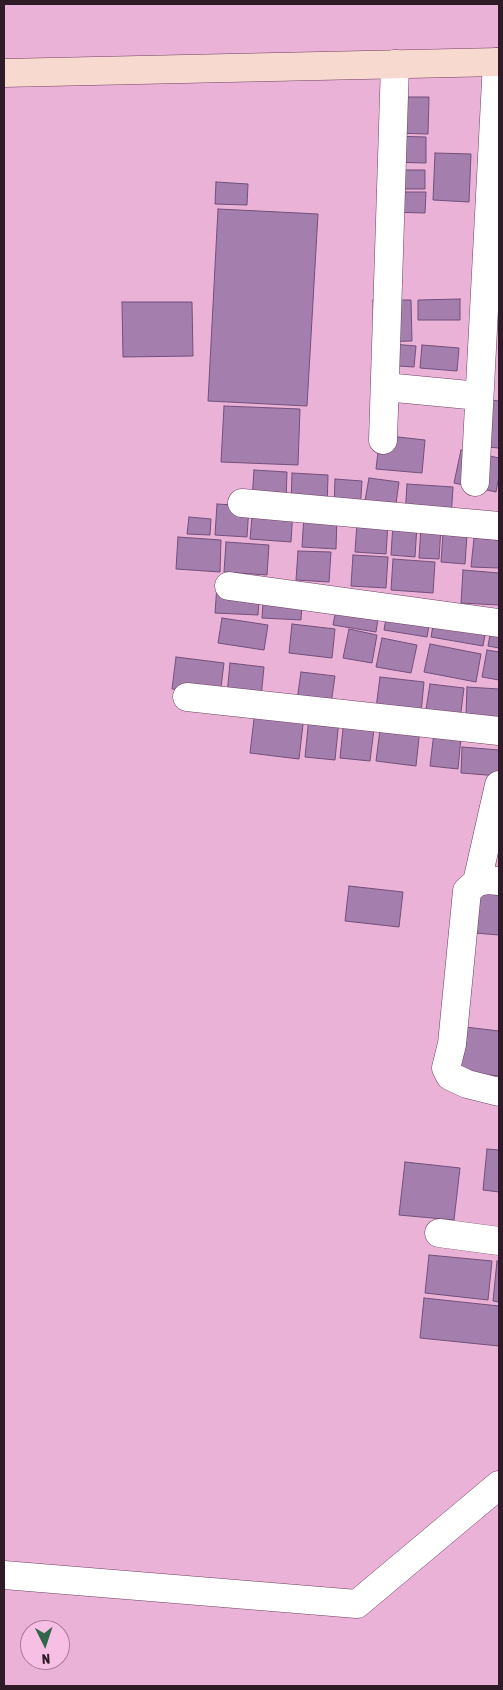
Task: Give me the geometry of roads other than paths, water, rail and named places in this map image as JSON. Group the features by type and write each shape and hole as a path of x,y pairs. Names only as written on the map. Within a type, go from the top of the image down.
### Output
{"main road":[{"path":"4,73 498,62"}],"street":[{"path":"475,482 498,62"},
{"path":"383,440 396,64"},
{"path":"385,387 479,396"},
{"path":"242,503 499,526"},
{"path":"229,586 499,623"},
{"path":"187,697 499,731"},
{"path":"499,785 488,881 468,891 452,1044 446,1068 450,1076 467,1084 499,1092"},
{"path":"440,1233 499,1241"},
{"path":"4,1575 357,1604 499,1485"}]}
